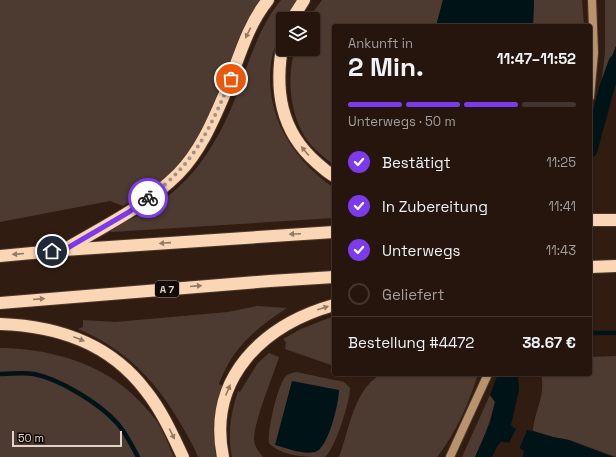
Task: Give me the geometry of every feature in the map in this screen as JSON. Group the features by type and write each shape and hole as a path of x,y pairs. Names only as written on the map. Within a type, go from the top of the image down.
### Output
{"highway":[{"path":"64,250 129,212 159,191 178,173 200,145 231,79 246,36 268,0"},
{"path":"296,12 304,0"},
{"path":"280,56 279,86 283,110 294,138 310,156 332,174"},
{"path":"592,220 616,220"},
{"path":"0,256 64,250 332,232"},
{"path":"592,267 616,266"},
{"name":"A 7","path":"0,303 270,280 332,277"},
{"path":"223,457 219,428 220,417 226,394 240,366 262,342 274,332 302,316 332,306"},
{"path":"0,324 27,326 66,334 92,344 103,351 130,373 146,390 169,428 184,457"}],"main road":[{"path":"592,0 594,53 592,75"},
{"path":"450,457 487,376"}],"shaded area":[{"path":"0,0 260,0 240,39 203,132 186,156 160,184 123,206 110,201 0,222"},
{"path":"281,0 298,0 290,12 276,12 276,46 272,57 270,77 271,96 276,115 283,132 293,148 305,163 332,186 332,218 111,232 110,228 153,207 172,193 188,178 202,161 225,122 249,60 266,22"},
{"path":"322,0 443,0 437,24 332,24 332,163 310,144 298,123 292,98 293,56 320,56 320,12 313,12"},
{"path":"443,0 534,0 533,24 437,24"},
{"path":"534,0 582,0 584,24 533,24"},
{"path":"605,0 616,0 616,46 601,85 605,53"},
{"path":"616,46 616,80 613,89 601,85"},
{"path":"257,306 287,308 246,340 224,371 219,384 223,386 219,395 214,421 216,457 198,457 170,406 149,379 137,367 110,346 78,329 83,327 83,320 115,322 228,312"},
{"path":"332,317 332,365 285,349 286,342 283,339 301,329"},
{"path":"0,348 14,348 56,355 96,369 108,376 127,390 150,413 158,423 174,457 0,457"},
{"path":"269,353 279,357 260,412 255,433 255,445 263,457 232,457 230,424 238,391 240,392 257,364"},
{"path":"616,356 616,457 569,440 533,431 541,396 541,376 592,376 592,357"},
{"path":"296,372 344,382 350,388 348,403 341,424 333,444 325,457 287,454 274,448 269,443 271,420 279,390 285,377"},
{"path":"378,376 477,376 461,417 444,448 437,457 339,457 358,400 372,381"},
{"path":"497,376 518,376 519,390 511,425 514,428 569,440 613,457 523,457 524,451 512,443 501,442 492,457 475,457 490,423 495,402 490,395"},
{"path":"292,381 339,390 332,425 324,443 320,449 315,452 305,453 275,445"},
{"path":"490,395 495,402 475,457 462,457"}],"pier":[{"path":"517,427 528,428 519,449 508,445"}],"waterway":[{"path":"592,143 607,87 616,62"},
{"path":"592,333 616,333"},
{"path":"0,374 34,374 56,381 79,393 101,408 117,423 126,435 138,457"}],"way so far":[{"path":"148,198 159,191 178,173 200,145 216,114 231,79"}],"route":[{"path":"52,251 64,250 129,212 148,198"}]}
